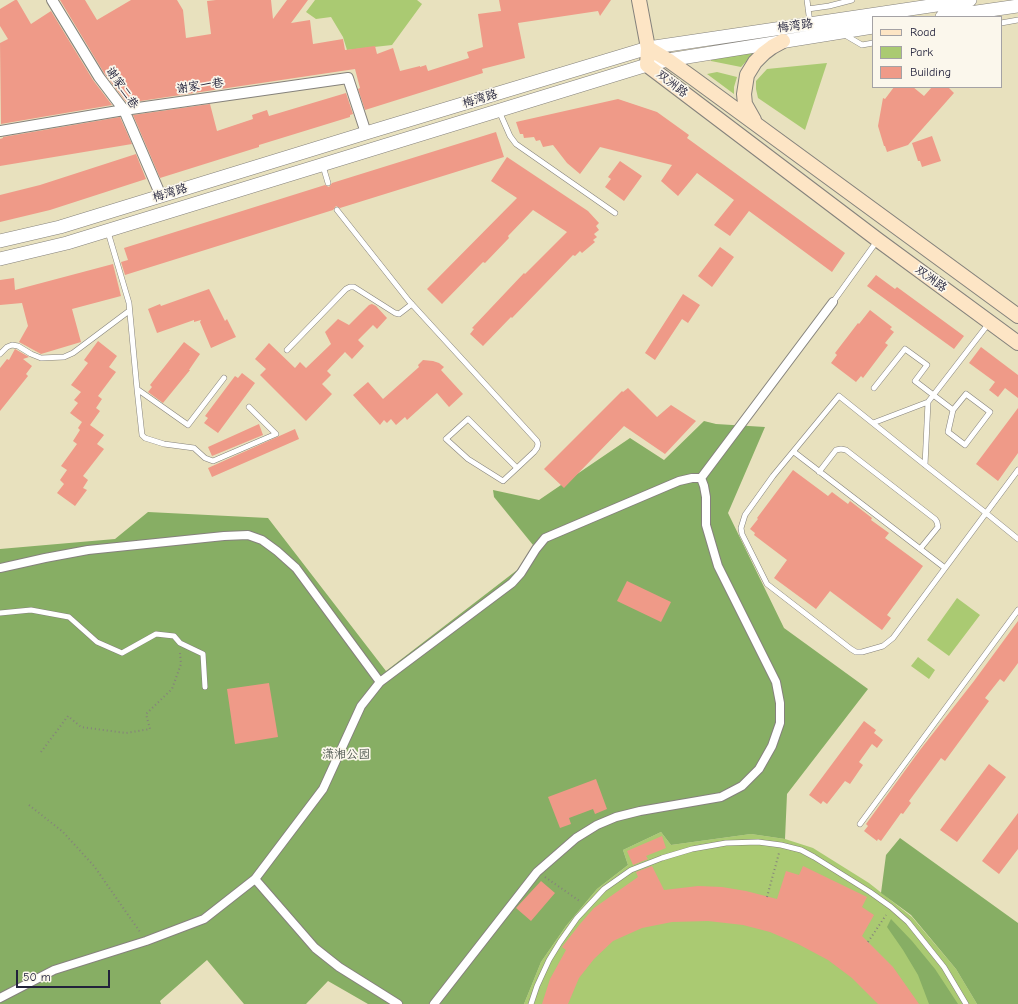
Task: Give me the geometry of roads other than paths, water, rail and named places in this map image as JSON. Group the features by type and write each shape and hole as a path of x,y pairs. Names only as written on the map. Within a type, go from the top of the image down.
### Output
{"main road":[{"path":"639,0 648,48"},
{"path":"757,125 749,114 745,104 744,94 746,75 755,62 764,53 783,41"},
{"name":"双洲路","path":"1018,316 668,60 648,48 647,65 878,240 1018,343"},
{"path":"793,176 806,160"}],"street":[{"name":"谢家二巷","path":"52,0 99,77 124,110 161,196"},
{"name":"梅湾路","path":"0,241 60,226 161,196 648,48 964,0"},
{"path":"955,16 981,14 1018,6"},
{"name":"梅湾路","path":"0,259 67,243 108,231 647,65 668,60 872,27"},
{"name":"谢家一巷","path":"0,132 124,110 348,78 366,133"},
{"path":"701,478 833,302"},
{"path":"0,998 54,970 146,941 204,919 255,879 323,789 361,706 380,682 512,583 521,573 536,549 545,538 679,481 692,478 701,478"},
{"path":"434,1004 537,872 576,838 597,825 616,817 640,811 721,797 742,786 759,769 772,746 780,723 780,703 776,682 718,566 706,526 706,497 701,478"},
{"path":"0,568 88,550 224,536 248,535 262,540 296,568 380,682"},
{"path":"255,879 315,948 339,967 398,1004"}],"lane":[{"path":"806,0 810,23"},
{"path":"808,9 829,6 852,0"},
{"path":"1002,23 1018,20"},
{"path":"840,32 862,45 872,43"},
{"path":"499,110 510,136 516,144 615,213"},
{"path":"323,165 328,183"},
{"path":"337,210 412,304 537,440 538,448 517,468 503,481 468,459 446,439 468,419 517,468"},
{"path":"108,231 128,303 142,436 164,444 194,448 205,458 213,461 276,434 249,407"},
{"path":"833,302 878,240"},
{"path":"288,350 346,289 350,287 354,287 395,313 399,314 412,304"},
{"path":"0,354 7,347 12,345 18,346 41,358 64,357 73,353 129,311"},
{"path":"872,423 928,402 990,322"},
{"path":"874,388 905,349 927,365 915,381 953,410"},
{"path":"137,389 188,425 224,378"},
{"path":"966,394 990,412 965,445 948,432 953,410 966,394"},
{"path":"1018,470 986,513 945,568 893,638 883,646 862,652 856,652 851,649 767,584 742,534 741,528 745,515 773,476 839,396 872,423 925,465 986,513 1018,538"},
{"path":"925,465 928,402"},
{"path":"819,472 836,450 846,450 938,522 938,527 920,549"},
{"path":"794,452 945,568"},
{"path":"0,614 31,610 69,617 97,642 122,653 156,634 174,636 180,643 203,654 205,687"},
{"path":"860,824 1018,610"},
{"path":"531,1004 537,986 549,960 577,918 604,889 631,870 662,858 692,849 726,843 758,842 781,845 801,850 870,892 891,907 908,922 944,967 966,1004"}],"park label":[{"name":"潇湘公园","path":"346,755"}]}
